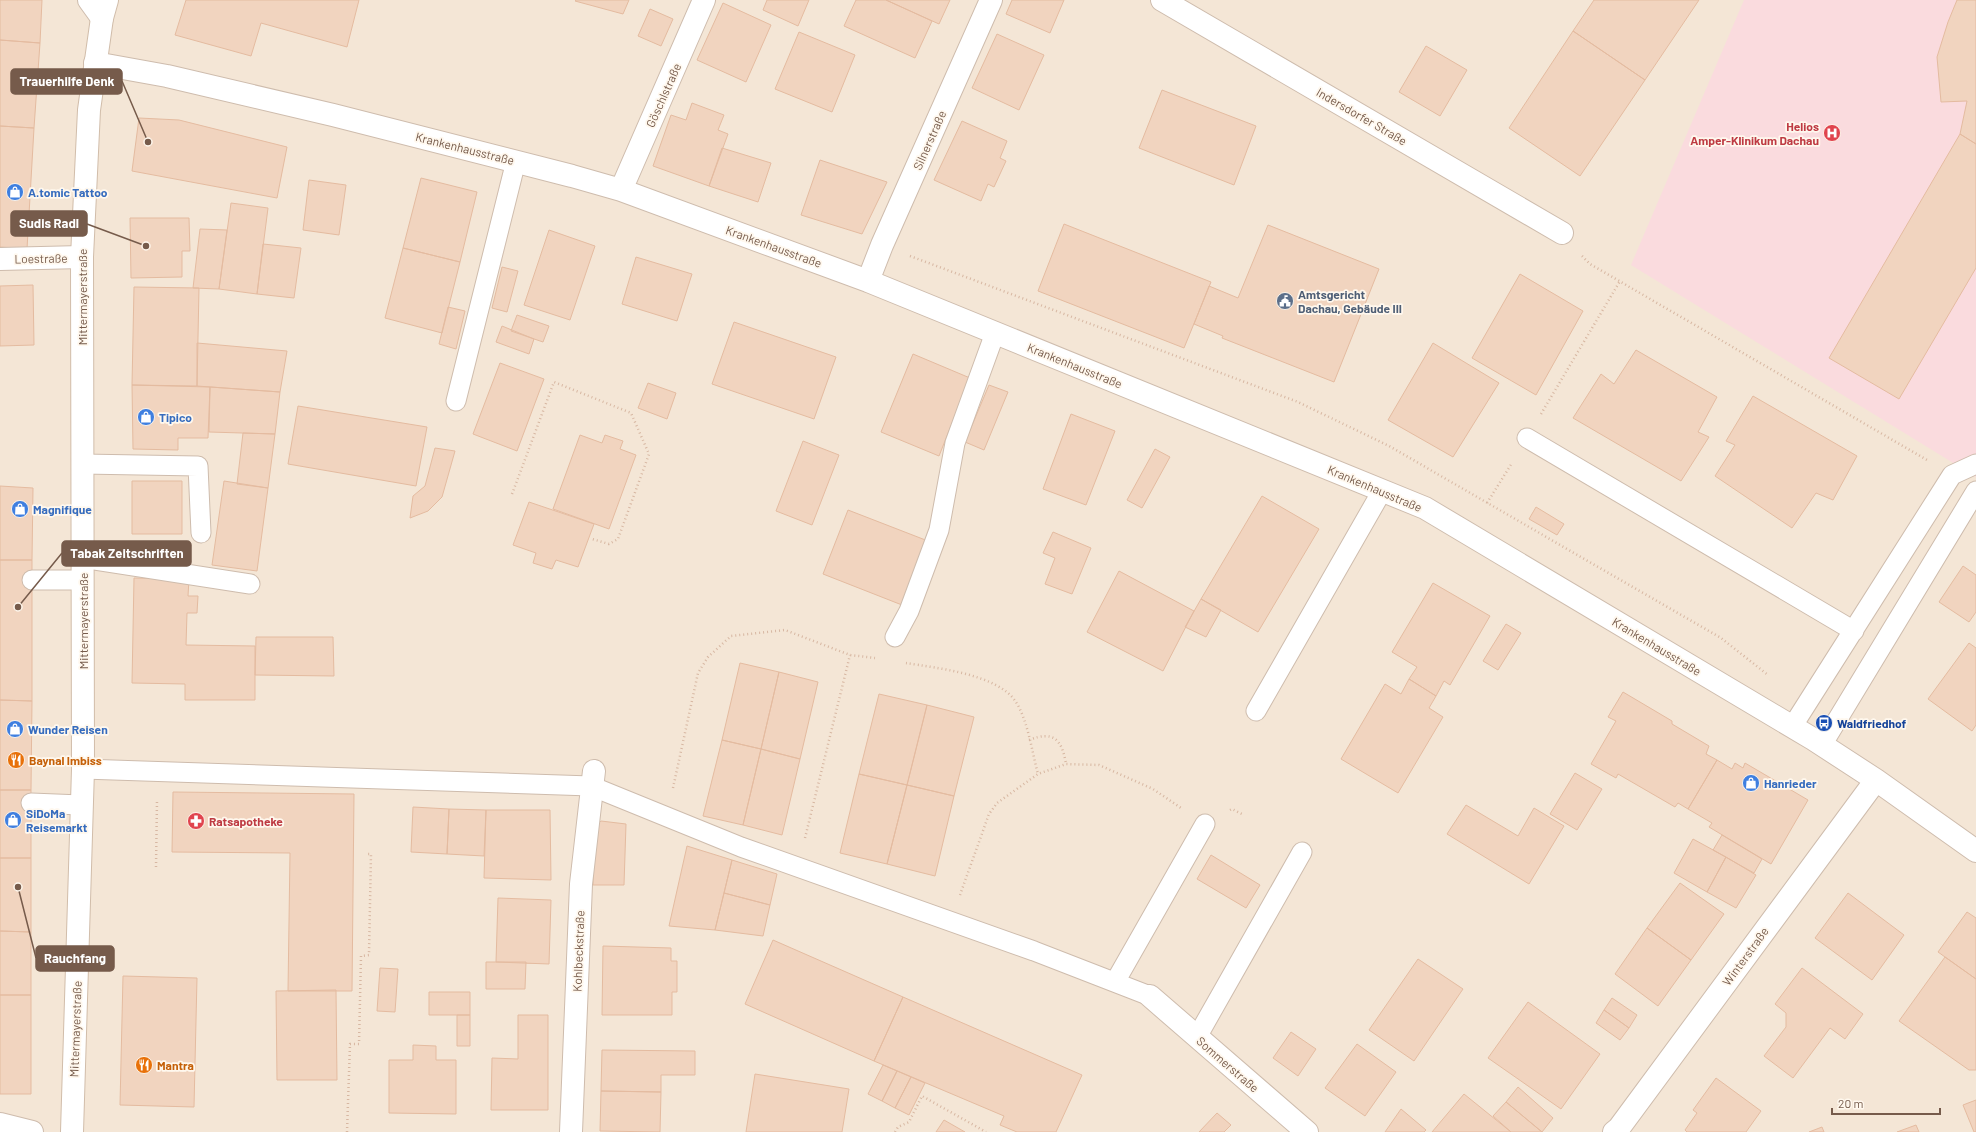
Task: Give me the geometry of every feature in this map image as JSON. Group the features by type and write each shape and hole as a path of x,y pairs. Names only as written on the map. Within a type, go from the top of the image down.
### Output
{"street":[{"path":"89,0 104,9"},
{"name":"Göschlstraße","path":"621,190 704,0"},
{"name":"Silnerstraße","path":"868,281 882,245 991,0"},
{"name":"Indersdorfer Straße","path":"1162,0 1562,233"},
{"name":"Mittermayerstraße","path":"72,1132 83,769 82,258 85,163 95,63 104,9"},
{"name":"Krankenhausstraße","path":"95,63 174,78 516,161 621,190 868,281 1424,508 1822,745 1876,780 1976,852"},
{"name":"Loestraße","path":"0,259 82,258"},
{"name":"Kohlbeckstraße","path":"571,1132 581,884 592,779"},
{"name":"Winterstraße","path":"1614,1132 1619,1128 1876,780"},
{"name":"Sommerstraße","path":"1150,996 1307,1132"},
{"path":"0,1124 32,1132"}],"lane":[{"path":"456,401 516,161"},
{"path":"895,637 909,611 939,530 955,443 995,332"},
{"path":"1527,438 1854,631"},
{"path":"82,464 198,466 201,533"},
{"path":"1792,727 1952,475 1976,464"},
{"path":"1256,711 1382,491"},
{"path":"1822,745 1976,491"},
{"path":"82,558 250,584"},
{"path":"32,580 83,580"},
{"path":"83,769 158,772 592,779 667,816 741,847 951,921 1150,996"},
{"path":"31,803 81,804"},
{"path":"1115,982 1206,824"},
{"path":"1197,1037 1302,852"}],"path":[{"path":"1562,233 1590,264 1952,475"},
{"path":"1487,503 1620,281"},
{"path":"512,494 554,382 631,412 649,454 618,539 609,544 592,539"},
{"path":"667,816 698,673 708,657 731,636 785,630 850,654 881,659"},
{"path":"798,866 850,654"},
{"path":"904,663 966,673 1000,687 1015,701 1022,716 1038,774"},
{"path":"1029,740 1046,735 1053,737 1060,743 1064,751 1066,764"},
{"path":"951,921 989,814 997,803 1038,774 1066,764 1099,765 1153,789 1206,824 1232,809 1242,814"},
{"path":"156,867 158,772"},
{"path":"348,1132 350,1044 359,1044 361,956 369,955 371,854 366,854"},
{"path":"894,1132 898,1127 909,1122 922,1096 986,1132"}],"shaded area":[{"path":"0,0 1976,0 1976,1132 0,1132"},
{"name":"Helios Amper-Klinikum Dachau","path":"1744,0 1976,0 1976,477 1631,265"}],"building":[{"path":"0,0 42,0 40,43 0,40"},
{"path":"186,0 359,0 347,47 261,23 251,56 175,35"},
{"path":"629,0 623,14 575,1"},
{"path":"767,0 809,0 798,26 763,10"},
{"path":"856,0 886,0 932,21 915,58 844,26"},
{"path":"886,0 950,0 939,24"},
{"path":"1012,0 1064,0 1050,33 1006,14"},
{"path":"1594,0 1699,0 1645,80 1573,31"},
{"path":"1957,0 1976,0 1976,144 1960,134 1967,101 1941,102 1937,57 1948,22"},
{"path":"723,3 771,25 746,82 697,60"},
{"path":"650,9 673,19 661,46 638,36"},
{"path":"1573,31 1645,80 1580,176 1509,128"},
{"path":"799,32 855,55 832,112 775,89"},
{"path":"997,34 1044,55 1019,110 972,88"},
{"path":"0,40 40,43 34,128 0,126"},
{"path":"1426,46 1467,70 1440,116 1399,92"},
{"path":"1162,90 1256,126 1234,185 1139,148"},
{"path":"692,103 724,115 718,130 728,134 709,186 653,166 671,115 686,120"},
{"path":"139,118 179,120 287,147 277,198 132,171"},
{"path":"962,121 1007,141 1000,158 1006,161 994,187 988,184 981,201 934,180"},
{"path":"0,126 34,128 27,249 0,247"},
{"path":"1960,134 1976,144 1976,268 1899,399 1829,358"},
{"path":"722,148 771,163 758,202 709,186"},
{"path":"820,160 887,182 862,234 801,215"},
{"path":"421,178 477,192 460,262 403,248"},
{"path":"309,180 346,185 339,235 303,230"},
{"path":"231,203 268,208 257,294 219,289"},
{"path":"130,218 189,218 190,251 182,251 182,277 131,278"},
{"path":"1064,224 1211,282 1184,348 1038,291"},
{"name":"Amtsgericht Dachau, Gebäude III","path":"1268,225 1379,269 1334,382 1222,338 1223,336 1194,324 1209,286 1238,298"},
{"path":"200,229 227,230 219,289 193,288"},
{"path":"549,230 595,246 570,320 524,305"},
{"path":"263,244 301,248 294,298 257,294"},
{"path":"403,248 460,262 442,333 385,318"},
{"path":"636,257 692,274 677,321 622,304"},
{"path":"502,267 518,271 507,312 492,308"},
{"path":"1520,274 1583,311 1536,395 1472,358"},
{"path":"33,285 34,345 0,346 0,286"},
{"path":"134,287 199,288 197,386 132,385"},
{"path":"448,307 465,311 456,349 439,344"},
{"path":"517,315 549,326 543,342 511,331"},
{"path":"734,322 836,357 814,419 712,384"},
{"path":"502,326 534,339 529,354 496,342"},
{"path":"197,343 287,351 280,392 197,386"},
{"path":"1433,343 1499,383 1453,457 1388,420"},
{"path":"1636,350 1717,397 1698,432 1709,437 1681,481 1573,418 1601,374 1614,384"},
{"path":"913,354 970,378 939,456 881,432"},
{"path":"500,363 544,379 517,451 473,434"},
{"path":"648,383 676,393 667,419 638,408"},
{"path":"132,385 210,387 208,438 178,438 178,450 133,449"},
{"path":"989,385 1008,392 984,450 965,442"},
{"path":"210,387 280,392 275,434 209,432"},
{"path":"1753,396 1857,456 1833,500 1816,493 1792,528 1715,476 1735,445 1726,441"},
{"path":"298,406 427,427 416,486 288,464"},
{"path":"1071,414 1115,431 1086,505 1043,489"},
{"path":"243,433 275,434 268,488 237,484"},
{"path":"580,435 602,443 605,435 623,441 620,449 636,455 609,529 553,509"},
{"path":"803,441 839,455 812,525 776,511"},
{"path":"435,448 455,451 442,497 428,511 410,518 413,496 425,486"},
{"path":"1155,449 1170,457 1142,508 1127,500"},
{"path":"132,481 182,481 182,534 132,534"},
{"path":"224,481 268,488 257,571 212,565"},
{"path":"0,486 33,488 32,560 0,560"},
{"path":"1262,496 1319,529 1258,632 1201,599"},
{"path":"529,502 594,524 578,567 556,560 552,569 533,563 536,553 513,545"},
{"path":"1536,507 1564,524 1557,535 1529,519"},
{"path":"848,510 928,541 902,605 823,574"},
{"path":"1053,532 1091,548 1072,594 1045,584 1055,558 1043,553"},
{"path":"0,560 32,560 32,701 0,700"},
{"path":"1963,566 1976,575 1976,612 1969,622 1939,602"},
{"path":"1119,571 1194,611 1163,671 1087,632"},
{"path":"134,578 189,579 188,596 198,596 197,613 187,613 186,645 255,646 255,700 185,700 185,684 132,683"},
{"path":"1433,583 1490,616 1450,685 1444,681 1436,696 1409,679 1417,667 1392,652"},
{"path":"1201,599 1221,610 1206,637 1185,627"},
{"path":"1506,624 1521,633 1498,670 1483,661"},
{"path":"256,637 333,637 334,676 255,675"},
{"path":"1969,643 1976,648 1976,725 1972,731 1928,699"},
{"path":"740,663 779,672 761,749 722,740"},
{"path":"779,672 818,682 800,759 761,749"},
{"path":"1409,679 1436,696 1429,708 1443,717 1398,793 1341,759 1385,684 1401,694"},
{"path":"1623,692 1672,721 1672,724 1709,746 1706,754 1717,760 1688,809 1678,803 1675,807 1618,774 1616,778 1591,764 1616,721 1608,717"},
{"path":"879,694 927,705 907,785 859,774"},
{"path":"0,700 32,701 31,790 0,790"},
{"path":"927,705 974,717 954,796 907,785"},
{"path":"722,740 761,749 743,825 703,816"},
{"path":"761,749 800,759 782,835 743,825"},
{"path":"1717,760 1732,769 1735,763 1743,768 1745,763 1808,800 1771,864 1709,827 1712,823 1688,809"},
{"path":"1575,773 1602,789 1577,830 1550,814"},
{"path":"859,774 907,785 887,864 840,853"},
{"path":"907,785 954,796 935,876 887,864"},
{"path":"0,790 31,790 31,858 0,858"},
{"path":"173,792 354,794 352,991 288,991 290,853 172,852"},
{"path":"1466,805 1518,836 1534,808 1564,826 1529,884 1447,834"},
{"path":"413,807 449,809 447,854 411,852"},
{"path":"449,809 486,810 484,856 447,854"},
{"path":"486,810 550,810 551,880 484,878"},
{"path":"601,821 626,824 624,885 593,885 593,842 595,826"},
{"path":"1722,835 1762,859 1754,873 1713,850"},
{"path":"1693,839 1726,857 1707,892 1674,873"},
{"path":"687,846 732,860 715,930 669,926"},
{"path":"1211,855 1260,885 1246,908 1197,879"},
{"path":"1726,857 1756,875 1736,908 1707,892"},
{"path":"0,858 31,858 31,932 0,931"},
{"path":"732,860 777,874 770,905 724,893"},
{"path":"1680,883 1724,914 1691,960 1647,928"},
{"path":"724,893 770,905 763,936 715,930"},
{"path":"1848,893 1904,935 1872,980 1815,938"},
{"path":"498,898 551,900 549,964 496,962"},
{"path":"1967,912 1976,918 1976,979 1938,952"},
{"path":"1647,928 1691,960 1658,1006 1615,974"},
{"path":"0,931 31,932 31,995 0,995"},
{"path":"773,940 903,997 874,1061 745,1004"},
{"path":"603,946 671,948 671,961 677,961 677,992 672,992 672,1015 602,1015"},
{"path":"1945,957 1976,979 1976,1070 1969,1070 1899,1021"},
{"path":"1418,959 1463,989 1414,1061 1369,1030"},
{"path":"486,962 526,962 525,989 486,989"},
{"path":"380,968 398,969 395,1012 377,1011"},
{"path":"1802,968 1863,1014 1845,1039 1830,1028 1793,1078 1764,1056 1786,1027 1786,1013 1775,1004"},
{"path":"123,976 197,978 194,1107 120,1105"},
{"path":"336,990 337,1080 277,1080 276,991"},
{"path":"429,992 470,992 470,1015 429,1015"},
{"path":"0,995 31,995 31,1094 0,1094"},
{"path":"903,997 1082,1075 1056,1132 1017,1132 1000,1125 1004,1116 874,1061"},
{"path":"1612,998 1637,1015 1629,1028 1604,1010"},
{"path":"1528,1002 1600,1054 1561,1109 1488,1058"},
{"path":"1604,1010 1629,1028 1620,1040 1596,1023"},
{"path":"457,1015 470,1015 470,1046 457,1046"},
{"path":"518,1015 548,1015 548,1110 491,1110 492,1058 518,1059"},
{"path":"1291,1032 1316,1049 1298,1076 1273,1058"},
{"path":"1357,1044 1396,1072 1365,1116 1325,1088"},
{"path":"413,1045 436,1046 436,1060 456,1060 456,1114 389,1113 389,1060 413,1060"},
{"path":"602,1050 695,1051 695,1075 661,1075 661,1092 601,1091"},
{"path":"883,1065 897,1071 882,1101 868,1094"},
{"path":"897,1071 911,1077 895,1108 882,1101"},
{"path":"755,1074 849,1089 842,1132 746,1132"},
{"path":"911,1077 925,1083 909,1115 895,1108"},
{"path":"1716,1078 1761,1111 1746,1132 1687,1132 1685,1130 1697,1113 1693,1110"},
{"path":"1518,1087 1553,1118 1542,1132 1506,1102"},
{"path":"601,1091 661,1092 660,1132 600,1131"},
{"path":"1464,1094 1511,1132 1432,1132"},
{"path":"1976,1100 1976,1132 1974,1132 1963,1105"},
{"path":"1506,1102 1542,1132 1511,1132 1493,1116"},
{"path":"1401,1109 1426,1130 1424,1132 1385,1132"},
{"path":"1217,1113 1231,1125 1224,1132 1199,1132"},
{"path":"944,1120 965,1132 936,1132"},
{"path":"1916,1125 1919,1132 1897,1132"},
{"path":"1822,1127 1824,1132 1809,1132"}],"place":[{"name":"Helios Amper-Klinikum Dachau","path":"1832,133"},
{"name":"Trauerhilfe Denk","path":"148,142"},
{"name":"A.tomic Tattoo","path":"15,192"},
{"name":"Sudis Radl","path":"146,246"},
{"name":"Amtsgericht Dachau, Gebäude III","path":"1285,301"},
{"name":"Tipico","path":"146,417"},
{"name":"Magnifique","path":"20,509"},
{"name":"Tabak Zeitschriften","path":"18,607"},
{"name":"Waldfriedhof","path":"1824,723"},
{"name":"Wunder Reisen","path":"15,729"},
{"name":"Baynal Imbiss","path":"16,760"},
{"name":"Hanrieder","path":"1751,783"},
{"name":"SiDoMa Reisemarkt","path":"13,820"},
{"name":"Ratsapotheke","path":"196,821"},
{"name":"Rauchfang","path":"18,887"},
{"name":"Mantra","path":"144,1065"}]}
